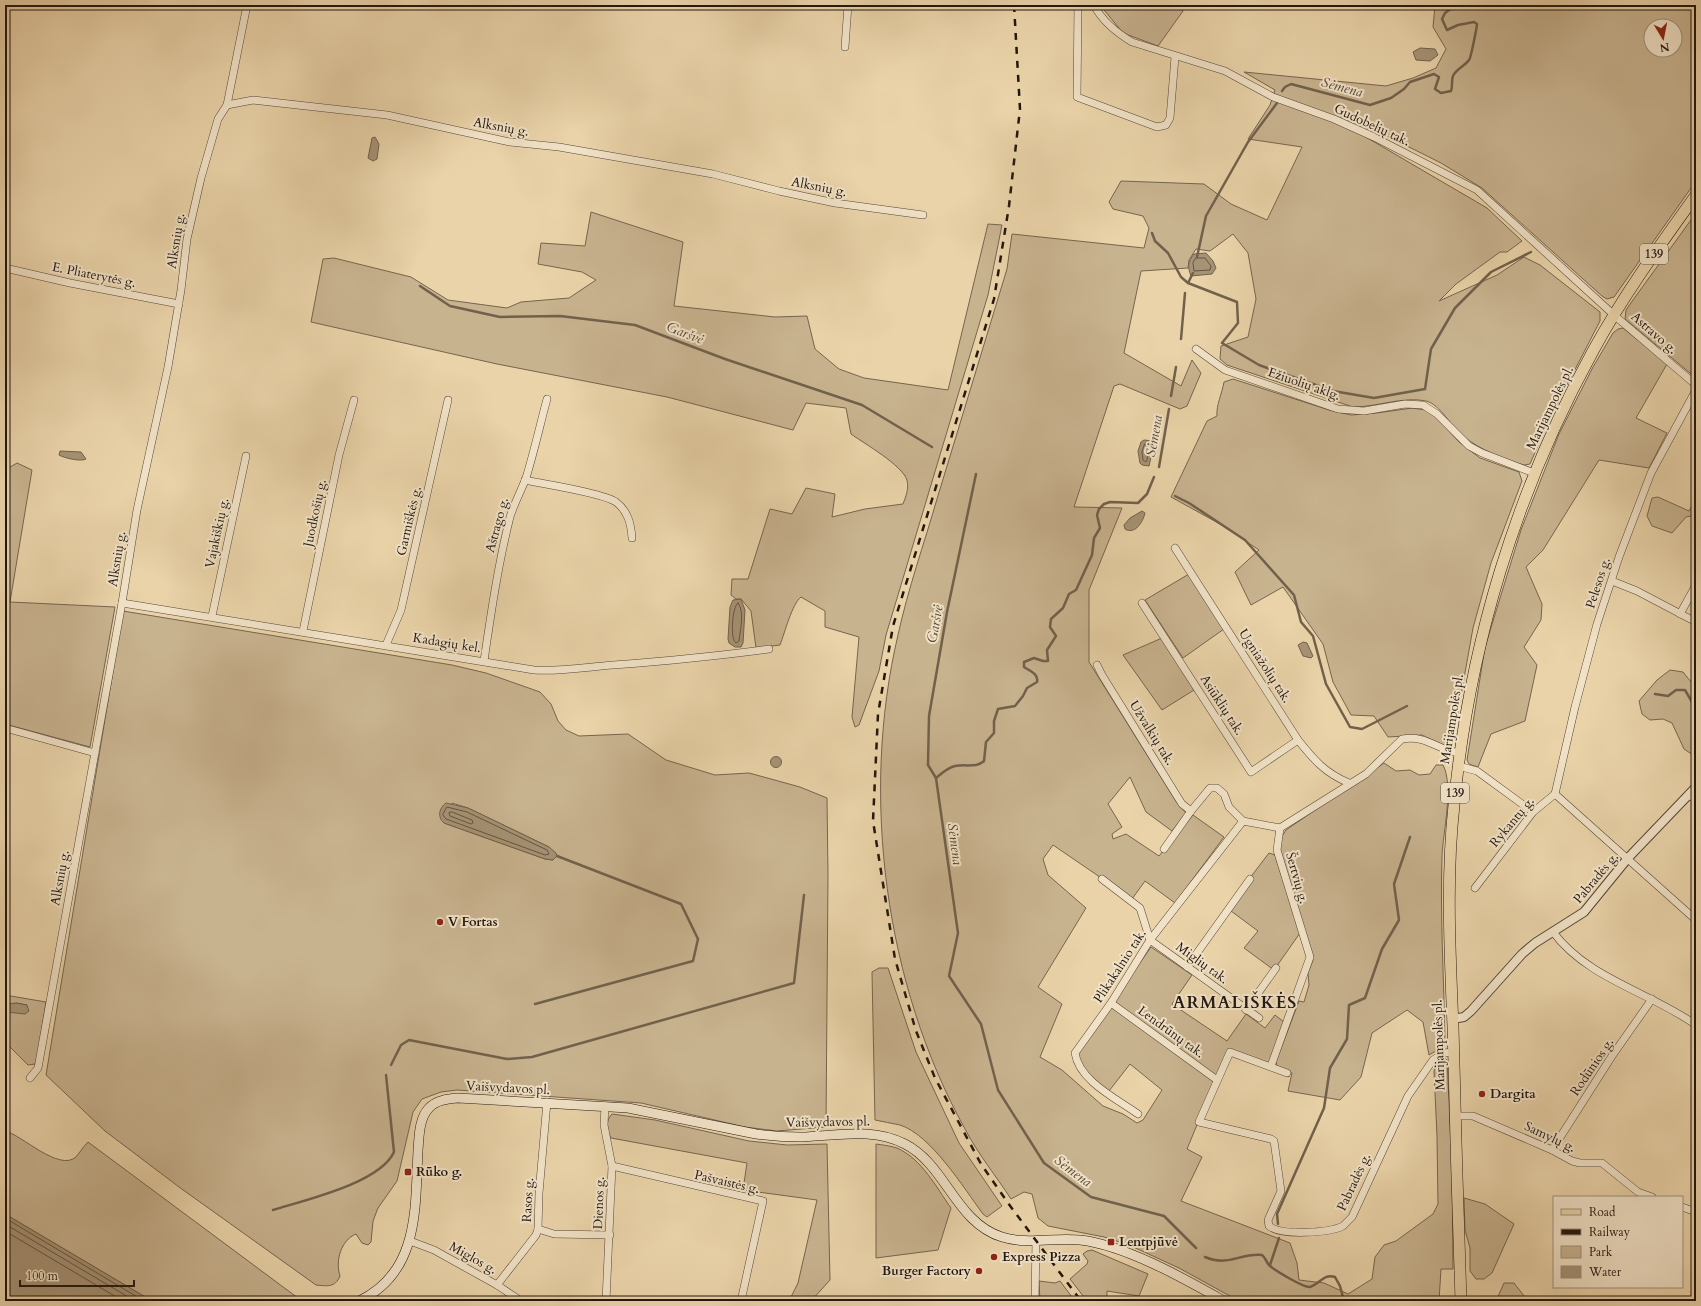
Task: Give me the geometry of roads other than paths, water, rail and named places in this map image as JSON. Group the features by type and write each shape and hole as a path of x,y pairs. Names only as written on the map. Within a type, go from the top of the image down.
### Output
{"main road":[{"name":"Marijampolės pl.","path":"1461,1301 1452,1019 1451,850 1458,766 1474,672 1484,629 1506,552 1534,473 1553,430 1584,368 1614,315 1696,195"},
{"name":"Vaišvydavos pl.","path":"410,1241 415,1216 418,1138 423,1118 430,1106 447,1099 458,1098 605,1106 656,1113 756,1134 801,1137 864,1133 893,1138 924,1158 968,1214 985,1229 1011,1240 1080,1240 1109,1247 1161,1269 1224,1301"},
{"path":"359,1301 369,1296 390,1275 404,1254 410,1241"}],"street":[{"path":"227,105 247,5"},
{"path":"845,47 848,5"},
{"path":"1078,5 1077,97 1157,127 1166,125 1170,118 1175,57"},
{"name":"Gudobelių tak.","path":"1094,5 1105,21 1125,38 1144,47 1225,71 1273,97 1334,119 1477,190 1614,315"},
{"name":"Alksnių g.","path":"30,1078 38,1068 122,603 137,510 168,367 179,304 187,239 200,178 218,119 227,105 253,100 387,115 510,142 559,147 713,174 779,192 835,203 923,215"},
{"name":"E. Pliaterytės g.","path":"5,268 70,283 179,304"},
{"name":"Astravo g.","path":"1614,315 1696,385"},
{"name":"Ežiuolių aklg.","path":"1196,349 1225,370 1338,409 1364,411 1405,404 1423,405 1437,414 1470,446 1482,454 1534,473"},
{"name":"Pelesos g.","path":"1555,794 1575,708 1597,624 1619,557 1651,473 1696,390"},
{"name":"Aštrago g.","path":"484,661 500,557 510,515 525,480 547,399"},
{"name":"Juodkošių g.","path":"303,631 339,455 354,400"},
{"name":"Garmiškės g.","path":"386,645 401,610 448,400"},
{"name":"Vajakiškių g.","path":"212,616 246,456"},
{"path":"525,480 598,495 616,502 631,523 632,538"},
{"name":"Ugniažolių tak.","path":"1175,548 1298,740 1316,762 1332,776 1349,783"},
{"path":"1612,581 1637,591 1696,622"},
{"path":"1680,614 1696,585"},
{"name":"Kadagių kel.","path":"122,603 212,616 526,669 551,670 726,655 769,649"},
{"name":"Asiūklių tak.","path":"1142,603 1251,772 1298,740"},
{"name":"Užvalkių tak.","path":"1097,665 1182,804 1191,811"},
{"path":"5,728 94,753"},
{"path":"1164,849 1191,811 1210,788 1217,788 1224,794 1229,807 1243,821 1280,828 1349,783 1366,774 1402,740 1423,739 1445,749 1460,753"},
{"path":"1458,766 1477,771 1533,812"},
{"name":"Pabradės g.","path":"1452,1019 1464,1017 1471,1011 1518,957 1535,943 1584,912 1628,858 1696,787"},
{"path":"1555,794 1696,920"},
{"name":"Rykantų g.","path":"1475,888 1533,812 1555,794"},
{"path":"1689,794 1696,801"},
{"name":"Plikakalnio tak.","path":"1138,1114 1088,1079 1076,1062 1075,1053 1111,1003 1150,940 1243,821"},
{"name":"Šertvių g.","path":"1271,1066 1310,957 1277,850 1280,828"},
{"path":"1102,879 1140,908 1150,940"},
{"path":"1188,967 1250,879"},
{"path":"1553,932 1566,949 1582,962 1681,1014 1696,1025"},
{"name":"Miglių tak.","path":"1150,940 1259,1018"},
{"path":"1246,1010 1276,968"},
{"name":"Rodūnios g.","path":"1552,1150 1608,1063 1652,999"},
{"name":"Lendrūnų tak.","path":"1111,1003 1217,1080"},
{"path":"1217,1080 1230,1052 1287,1073"},
{"name":"Pabradės g.","path":"1217,1080 1198,1122 1272,1139 1274,1141 1281,1191 1268,1220 1269,1226 1273,1229 1298,1232 1331,1230 1342,1226 1352,1217 1399,1112 1414,1086 1433,1060 1444,1053 1453,1052"},
{"name":"Rasos g.","path":"497,1285 536,1235 538,1229 539,1193 547,1102"},
{"name":"Dienos g.","path":"605,1106 604,1126 612,1166 606,1301"},
{"name":"Samylų g.","path":"1455,1116 1473,1116 1580,1163 1602,1163 1638,1192 1649,1196"},
{"name":"Pašvaistės g.","path":"612,1166 763,1201 741,1301"},
{"path":"1683,1208 1696,1212"},
{"path":"538,1229 554,1234 610,1235"},
{"path":"1035,1301 1036,1240"},
{"name":"Miglos g.","path":"410,1241 434,1250 497,1285 521,1301"}],"water":[{"path":"1420,48 1435,49 1438,55 1430,61 1416,60 1413,52"},
{"path":"375,137 379,144 377,159 373,161 368,158 372,138"},
{"path":"1206,253 1213,261 1216,268 1212,274 1191,276 1189,262 1192,257 1194,254"},
{"path":"1144,440 1153,441 1154,444 1149,466 1142,465 1140,463 1138,451 1141,442"},
{"path":"60,451 81,452 86,459 77,460 65,457 59,455"},
{"path":"1142,511 1145,513 1138,527 1132,530 1125,529 1124,525 1130,518"},
{"path":"741,599 745,610 743,643 741,647 735,647 729,643 728,639 730,607 733,600"},
{"path":"1303,642 1307,643 1313,656 1311,658 1303,656 1298,645"},
{"path":"774,757 778,757 780,758 780,766 774,767 771,764 771,760"},
{"path":"446,803 468,808 549,847 556,853 557,856 553,860 545,859 444,823 440,818 440,810"},
{"path":"16,1003 27,1005 29,1011 25,1014 6,1012 5,1007 8,1004"},
{"path":"5,1214 152,1301 5,1301"}],"waterway":[{"name":"Sėmena","path":"1282,91 1285,87 1291,84 1370,105 1391,98 1404,89 1410,82 1434,74 1439,77 1435,89 1441,93 1451,91 1452,78 1454,74 1470,58 1477,24 1474,22 1458,25 1447,30 1442,19 1445,13 1456,5"},
{"name":"Sėmena","path":"1197,257 1206,216 1248,142 1277,103"},
{"path":"1152,233 1155,241 1168,253 1181,277 1188,283 1237,302 1238,323 1222,343 1259,365 1333,391 1374,398 1425,389 1431,349 1455,308 1491,272 1531,252"},
{"name":"Sėmena","path":"1188,283 1193,273"},
{"name":"Garšvė","path":"420,286 450,306 500,317 560,316 635,325 725,359 862,405 932,447"},
{"name":"Sėmena","path":"1181,339 1185,293"},
{"name":"Sėmena","path":"1171,396 1176,367"},
{"name":"Sėmena","path":"1159,467 1169,409"},
{"name":"Garšvė","path":"936,778 928,765 929,716 947,612 976,474"},
{"name":"Sėmena","path":"1154,477 1147,494 1138,503 1110,502 1104,504 1099,509 1097,515 1100,528 1094,538 1092,555 1076,590 1069,594 1063,608 1051,619 1050,627 1056,636 1047,650 1048,661 1034,658 1024,662 1024,667 1037,677 1037,682 1027,688 1015,706 998,709 994,721 994,733 986,742 984,761 974,765 959,765 952,767 936,778 958,933 949,976 981,1024 998,1090 1044,1163 1091,1197 1164,1216 1196,1248"},
{"path":"1175,496 1189,503 1245,540 1294,595 1301,622 1313,636 1326,684 1350,727 1362,729 1407,706"},
{"path":"1655,694 1668,696 1676,690 1685,690 1692,702 1696,718"},
{"path":"1278,1224 1277,1214 1324,1108 1330,1068 1347,1039 1349,1005 1365,998 1382,949 1399,920 1394,884 1410,837"},
{"path":"535,1004 693,961 698,939 681,904 557,856"},
{"path":"391,1065 401,1045 409,1040 507,1059 532,1057 794,983 804,895"},
{"path":"273,1210 340,1189 374,1173 386,1163 394,1152 386,1075"},
{"path":"1270,1265 1279,1238"},
{"name":"Sėmena","path":"1205,1257 1221,1261 1262,1255 1272,1267 1307,1287 1313,1286 1328,1276 1335,1277 1340,1286 1344,1301"}],"railway":[{"path":"1014,5 1020,109 1009,206 994,299 893,626 878,714 873,821 895,959 916,1031 935,1078 981,1164 1081,1301"}],"place":[{"name":"V Fortas","path":"440,922"},
{"name":"Dargita","path":"1482,1094"},
{"name":"Rūko g.","path":"408,1172"},
{"name":"Lentpjūvė","path":"1111,1242"},
{"name":"Express Pizza","path":"994,1257"},
{"name":"Burger Factory","path":"979,1271"}],"district":[{"name":"ARMALIŠKĖS","path":"1235,1002"}]}
